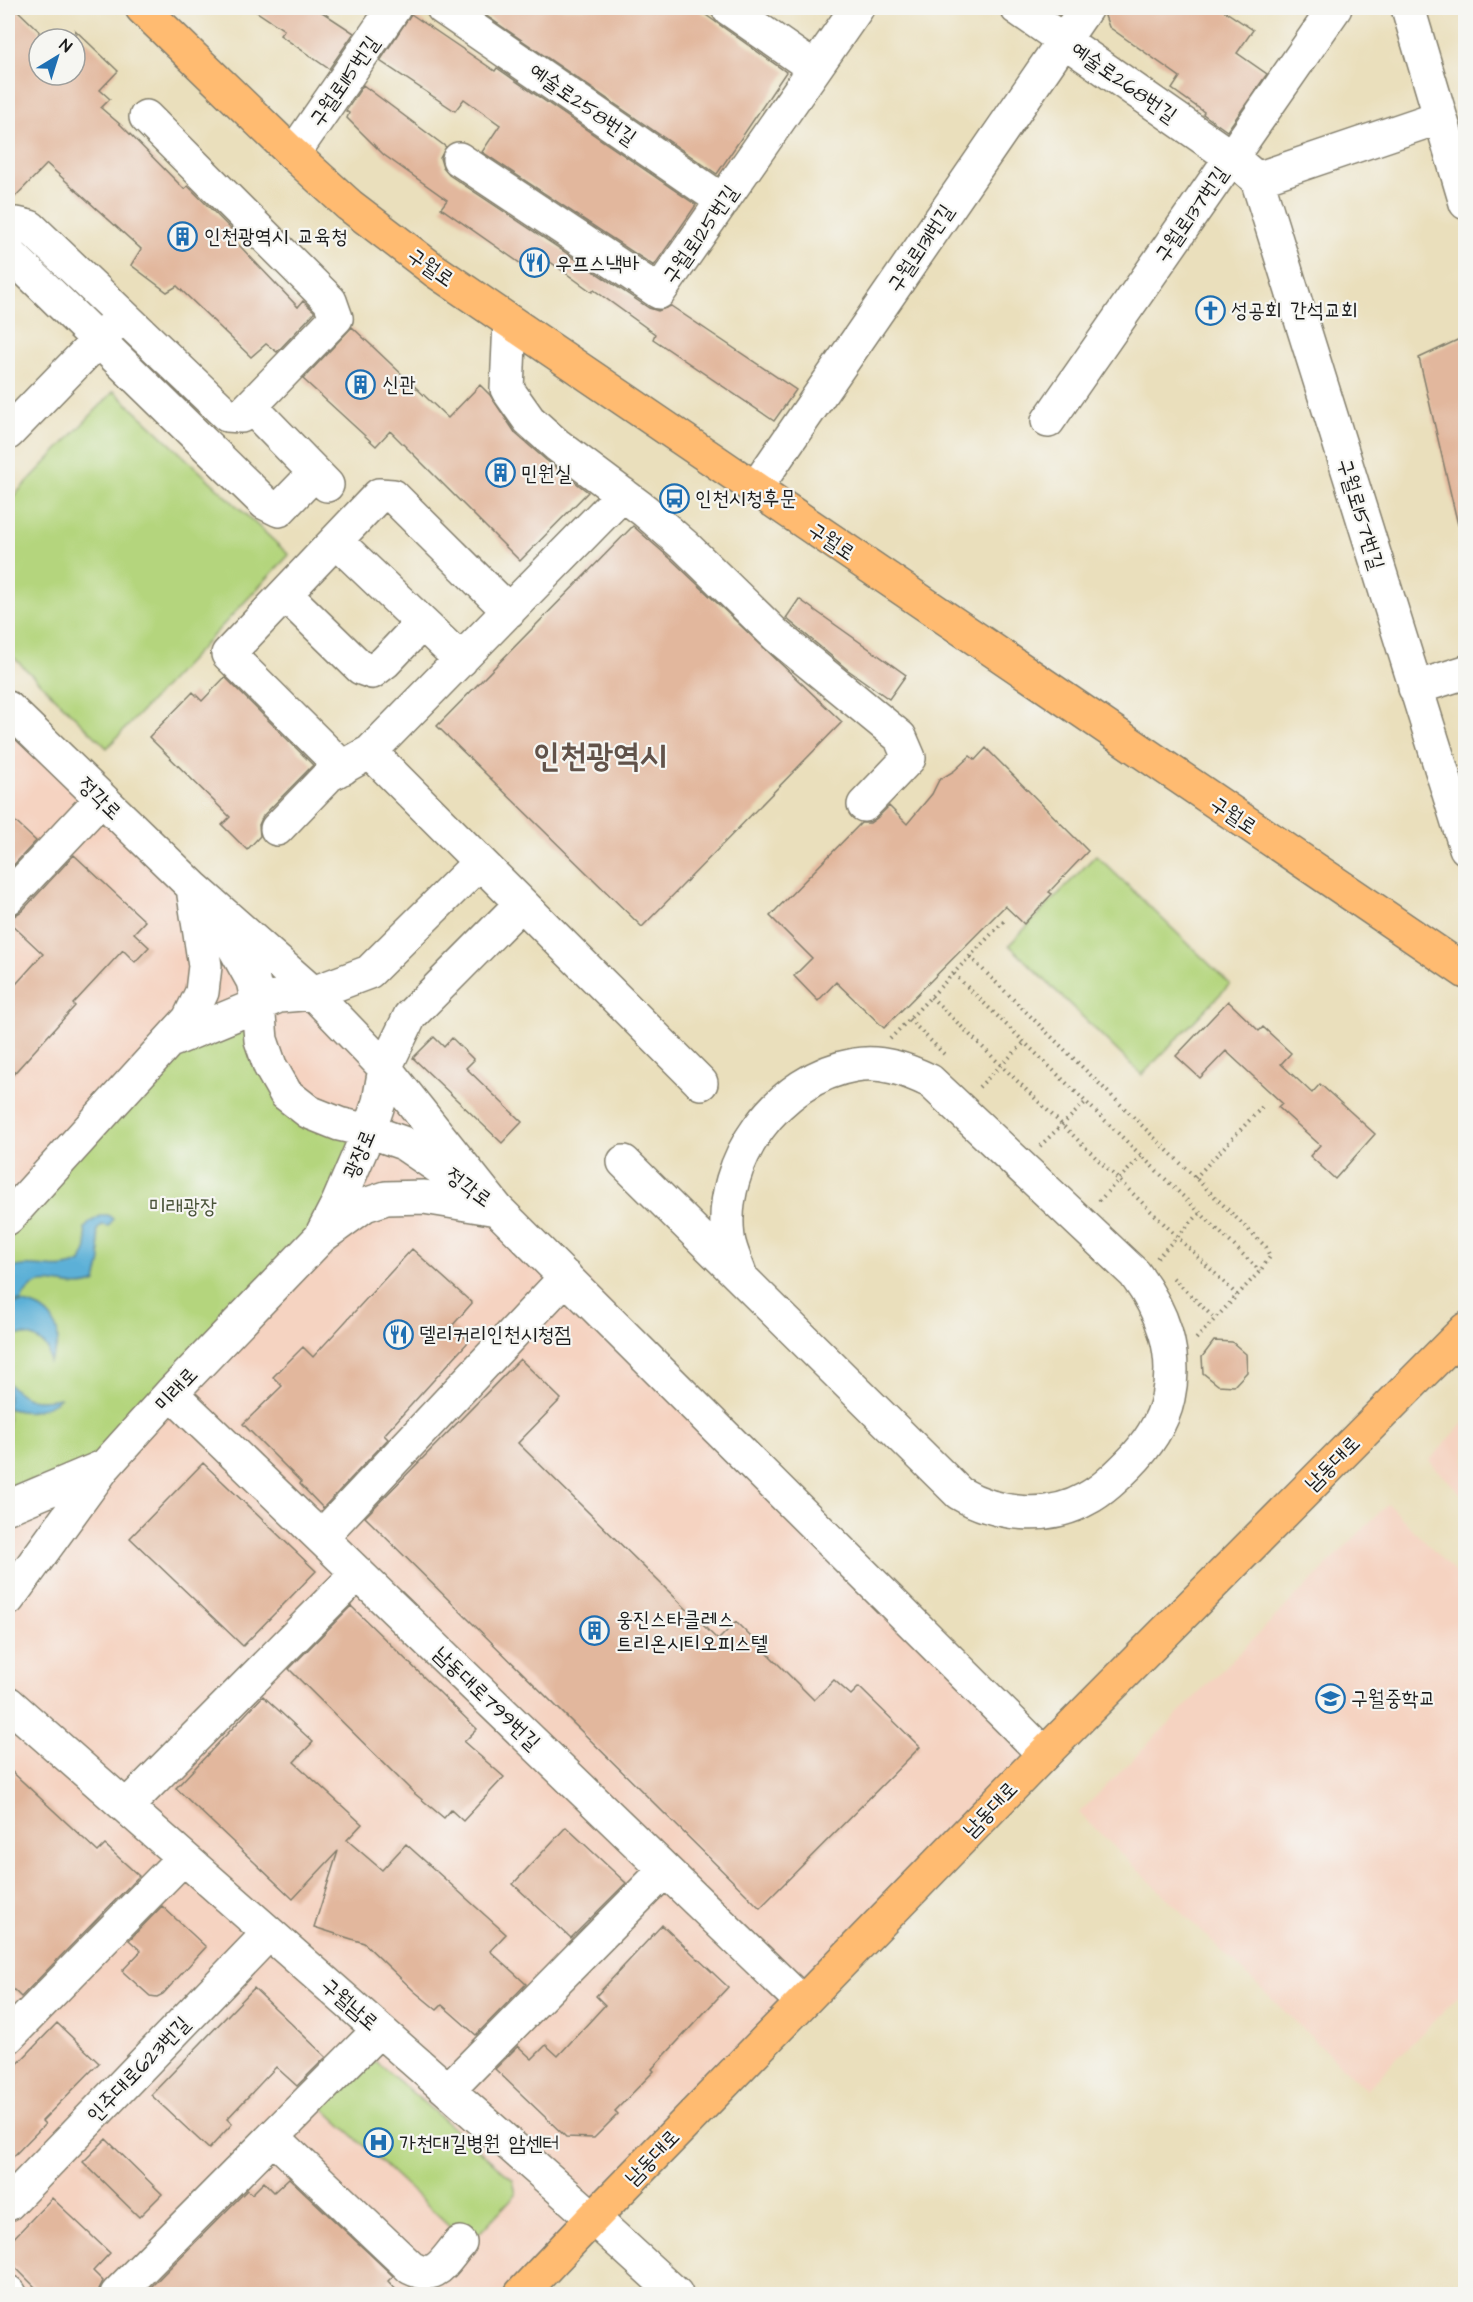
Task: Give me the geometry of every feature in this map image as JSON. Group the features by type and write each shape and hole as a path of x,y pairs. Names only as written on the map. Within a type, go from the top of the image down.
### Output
{"main road":[{"name":"구월로","path":"142,8 293,154 349,205 390,238 1466,972"},
{"name":"남동대로","path":"521,2295 1044,1754 1466,1329"}],"street":[{"name":"구월로115번길","path":"293,154 394,8"},
{"name":"예술로258번길","path":"443,8 723,201"},
{"path":"728,8 814,68"},
{"name":"구월로125번길","path":"459,159 659,292 857,8"},
{"name":"예술로268번길","path":"1017,8 1231,157"},
{"name":"구월로131번길","path":"755,489 1086,8"},
{"name":"구월로137번길","path":"1048,421 1335,8"},
{"path":"1408,8 1466,203"},
{"path":"8,235 17,224 30,227 130,306 227,415 241,417 336,318 330,300 146,117"},
{"path":"1231,157 1257,179 1440,117"},
{"name":"구월로157번길","path":"1257,179 1466,848"},
{"path":"8,252 265,503 279,510 321,479 251,407"},
{"path":"8,433 130,306"},
{"path":"510,322 507,389 529,420 557,445 623,494 685,546 777,636 900,737 909,758 864,805"},
{"path":"277,829 329,775 356,760 460,660 623,494"},
{"path":"509,611 393,496 379,495 228,654 480,862 701,1083"},
{"path":"336,541 460,660"},
{"path":"285,594 361,668 372,672 422,623"},
{"path":"1415,688 1466,672"},
{"name":"정각로","path":"8,708 193,887 313,993 385,1068 497,1209"},
{"path":"8,898 101,799"},
{"path":"168,1042 279,996 313,993 369,972 480,862"},
{"path":"8,1218 189,1018 202,992 205,966 193,887"},
{"name":"정각로","path":"193,887 233,945 253,981 258,1004 261,1040 270,1066 286,1094 309,1112 339,1124 369,1131 403,1143 438,1165 497,1209"},
{"name":"광장로","path":"321,1236 369,1131 379,1102 385,1068 410,1016 521,904"},
{"path":"624,1162 959,1493 974,1501 1005,1511 1035,1512 1063,1509 1087,1499 1116,1477 1146,1447 1168,1399 1171,1365 1165,1327 1152,1297 1135,1274 930,1081 912,1072 886,1065 857,1064 829,1071 798,1088 767,1117 745,1149 733,1178 727,1208 728,1239 741,1277"},
{"path":"321,1236 365,1205 386,1198 424,1197 497,1209 1044,1754"},
{"name":"미래로","path":"8,1507 105,1466 171,1393 321,1236"},
{"path":"321,1537 566,1277"},
{"name":"남동대로799번길","path":"171,1393 802,2002"},
{"path":"8,1599 105,1466"},
{"path":"126,1807 358,1573"},
{"name":"구월남로","path":"12,1717 126,1807 593,2218 676,2295"},
{"path":"8,2037 183,1858"},
{"path":"448,2090 665,1870"},
{"name":"인주대로623번길","path":"8,2204 269,1933"},
{"path":"117,2295 379,2030"},
{"path":"273,2137 411,2268 423,2274 434,2272 460,2243"}],"path":[{"path":"866,1065 1006,920"},
{"path":"970,957 1266,1247 1270,1257 1260,1271 1171,1365"},
{"path":"954,974 1260,1271"},
{"path":"931,997 1237,1295"},
{"path":"979,1087 1024,1042"},
{"path":"1040,1146 1086,1102"},
{"path":"1196,1178 1262,1107"},
{"path":"1097,1203 1141,1156"},
{"path":"1155,1260 1200,1213"}],"shaded area":[{"path":"8,708 385,1068 1044,1754 501,2294 8,2294"},
{"path":"1465,1421 1465,1498 1429,1461"},
{"name":"구월중학교","path":"1388,1504 1465,1583 1466,1988 1366,2090 1079,1813"}],"green space":[{"path":"114,391 289,555 107,748 8,652 8,502"},
{"path":"1096,855 1230,984 1142,1075 1009,945"},
{"name":"미래광장","path":"258,1004 286,1094 369,1131 321,1237 105,1466 8,1486 8,1218 168,1042"},
{"path":"377,2062 513,2180 516,2194 469,2244 321,2106 363,2064"}],"water":[{"path":"102,1215 108,1215 113,1219 109,1226 102,1225 97,1230 101,1260 96,1282 74,1286 44,1282 28,1290 21,1301 8,1302 8,1270 26,1266 52,1268 71,1266 81,1262 87,1248 85,1228"},
{"path":"23,1303 43,1311 55,1325 58,1333 57,1343 49,1362 48,1349 34,1338 19,1335 8,1338 8,1304"},
{"path":"8,1383 20,1394 32,1399 61,1398 48,1406 35,1410 15,1410 8,1408"}],"building":[{"name":"인천광역시 교육청","path":"8,8 15,8 35,27 27,27 27,87 87,87 87,41 118,71 100,90 110,99 101,108 184,189 188,186 239,237 236,242 298,307 303,301 314,313 277,352 266,344 251,357 177,286 167,292 131,265 141,249 47,164 8,204"},
{"path":"251,8 316,8 354,33 329,69 280,35 284,30"},
{"path":"475,8 696,8 786,72 717,174"},
{"path":"1104,8 1220,8 1253,30 1237,53 1267,74 1227,131 1172,89 1180,77 1109,27"},
{"path":"411,14 495,71 497,68 696,205 654,266 482,152 500,125 464,99 455,111 380,61"},
{"path":"363,85 446,147 440,158 443,168 449,175 649,308 658,311 671,306 796,390 774,421 653,339 655,334 535,251 524,266 441,208 447,200 384,155 347,118 349,113 346,111"},
{"name":"민원실","path":"352,327 448,418 480,385 490,395 516,434 588,492 520,561 390,431 376,446 303,379"},
{"path":"1466,336 1466,524 1458,525 1419,358"},
{"path":"633,526 672,560 842,722 642,927 437,726"},
{"path":"799,599 906,675 889,699 848,670 786,618"},
{"path":"225,677 313,765 263,816 259,825 260,836 247,850 222,825 230,817 149,737 193,692 202,701"},
{"path":"986,748 1088,851 1049,892 1052,894 1024,924 1005,906 884,1028 836,982 818,1001 794,976 812,958 770,916 861,823 870,823 889,806 907,824 932,794 939,780 954,771 970,756 975,760"},
{"path":"8,815 36,841 8,871"},
{"path":"74,855 145,921 134,933 149,947 135,962 123,950 8,1080 8,993 43,954 8,921 8,916 14,916 22,911"},
{"path":"1228,1001 1259,1031 1263,1027 1291,1053 1281,1064 1312,1093 1320,1084 1375,1134 1335,1179 1310,1156 1320,1145 1278,1107 1282,1103 1226,1051 1200,1078 1176,1056"},
{"path":"434,1037 444,1047 452,1038 474,1060 466,1068 522,1122 502,1143 413,1058"},
{"path":"412,1249 472,1303 452,1326 469,1341 384,1435 388,1439 323,1508 300,1484 301,1482 243,1424 282,1386 273,1377 303,1347 313,1357"},
{"path":"1214,1341 1232,1342 1246,1354 1247,1372 1234,1386 1218,1385 1203,1373 1202,1357"},
{"name":"웅진스타클레스 트리온시티오피스텔","path":"520,1359 561,1399 518,1443 718,1640 736,1622 814,1700 834,1680 851,1695 859,1687 920,1747 760,1908 365,1517"},
{"path":"203,1463 316,1571 243,1646 130,1538"},
{"path":"351,1606 477,1729 464,1742 504,1777 463,1821 451,1810 444,1818 414,1793 289,1669"},
{"path":"263,1696 313,1742 294,1762 362,1824 347,1840 382,1870 406,1844 506,1934 490,1951 526,1984 476,2035 442,2005 437,2010 364,1943 314,1927 338,1851 293,1899 176,1788"},
{"path":"8,1768 98,1852 105,1845 139,1876 21,1997 8,1984"},
{"path":"566,1827 626,1883 571,1938 513,1884"},
{"path":"162,1906 206,1947 163,1994 157,1997 150,1996 122,1971 141,1951 129,1940"},
{"path":"662,1925 728,1987 652,2069 654,2071 615,2111 618,2114 594,2138 566,2137 495,2069 518,2046 532,2059 546,2045 558,2056 605,2005 596,1996"},
{"path":"254,1988 326,2057 297,2086 276,2067 227,2119 232,2124 209,2149 151,2095"},
{"path":"57,2023 99,2063 42,2121 45,2124 8,2162 8,2074"},
{"path":"106,2139 162,2194 139,2217 83,2162"},
{"path":"289,2178 393,2276 388,2281 401,2295 143,2295 247,2190 252,2194 264,2182 274,2192"},
{"path":"52,2198 110,2253 93,2271 103,2281 99,2295 43,2295 8,2260 8,2244"}],"place":[{"name":"인천광역시 교육청","path":"183,236"},
{"name":"우프스낵바","path":"534,263"},
{"name":"성공회 간석교회","path":"1210,310"},
{"name":"신관","path":"361,384"},
{"name":"민원실","path":"500,473"},
{"name":"인천시청후문","path":"674,498"},
{"name":"델리커리인천시청점","path":"398,1334"},
{"name":"웅진스타클레스 트리온시티오피스텔","path":"595,1631"},
{"name":"구월중학교","path":"1330,1698"},
{"name":"가천대길병원 암센터","path":"378,2143"}],"district":[{"name":"인천광역시","path":"600,754"}]}
